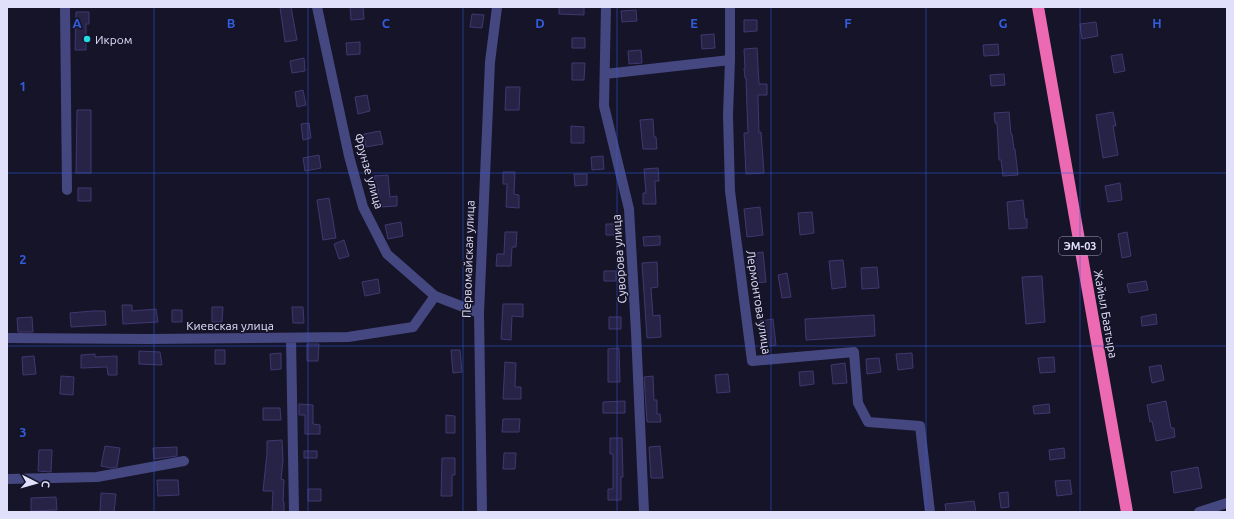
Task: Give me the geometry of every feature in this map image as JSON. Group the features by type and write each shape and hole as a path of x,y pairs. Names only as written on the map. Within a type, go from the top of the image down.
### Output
{"highway":[{"name":"Жайыл Баатыра","path":"1038,7 1127,512"}],"street":[{"path":"65,7 67,190"},
{"name":"Фрунзе улица","path":"317,7 349,156 363,207 387,254 435,296 479,313"},
{"name":"Первомайская улица","path":"482,512 479,313 490,62 497,7"},
{"name":"Суворова улица","path":"606,7 604,106 629,209 644,512"},
{"name":"Лермонтова улица","path":"730,7 728,115 730,190 752,361 854,352 858,403 868,422 920,426 930,512"},
{"path":"605,74 730,60"},
{"name":"Киевская улица","path":"7,338 348,337 413,327 435,296"},
{"path":"291,338 294,512"},
{"path":"7,480 97,477 184,461"},
{"path":"1199,512 1227,503"}],"building":[{"path":"280,7 291,7 297,40 285,42"},
{"path":"350,7 363,7 364,19 351,20"},
{"path":"559,7 584,7 584,15 559,14"},
{"path":"636,10 637,21 622,22 621,11"},
{"path":"76,12 89,12 89,24 86,24 86,50 75,50"},
{"path":"472,14 484,15 482,28 470,27"},
{"path":"744,20 757,20 757,31 744,32"},
{"path":"1096,22 1098,36 1082,39 1080,24"},
{"path":"714,34 715,48 702,49 701,35"},
{"path":"572,38 585,38 585,48 572,48"},
{"path":"360,42 360,54 347,55 346,43"},
{"path":"998,44 999,55 984,56 983,45"},
{"path":"757,48 759,84 767,84 767,95 758,95 759,133 761,132 764,173 746,174 744,133 748,133 744,49"},
{"path":"641,50 642,63 629,64 628,51"},
{"path":"1122,54 1125,71 1114,73 1111,56"},
{"path":"304,58 305,71 292,73 290,61"},
{"path":"572,63 585,63 584,80 572,80"},
{"path":"1004,74 1005,85 991,86 990,75"},
{"path":"506,87 520,87 519,110 505,110"},
{"path":"303,90 306,105 297,107 295,92"},
{"path":"367,95 370,111 358,114 355,97"},
{"path":"77,110 91,110 91,173 76,173"},
{"path":"1009,112 1018,175 1003,176 1001,160 999,160 997,123 995,123 994,113"},
{"path":"1113,112 1116,126 1113,126 1118,155 1103,158 1096,115"},
{"path":"653,119 654,137 656,137 657,149 643,149 640,120"},
{"path":"309,123 311,138 303,140 301,124"},
{"path":"571,126 584,127 584,143 571,143"},
{"path":"380,131 383,144 366,147 364,134"},
{"path":"319,155 321,168 305,171 303,158"},
{"path":"603,156 604,169 592,170 591,157"},
{"path":"658,168 659,181 655,181 656,204 643,204 643,193 646,193 644,169"},
{"path":"503,172 515,172 514,194 519,195 519,208 506,207 507,184 503,184"},
{"path":"574,174 587,174 587,185 575,186"},
{"path":"388,175 390,197 397,196 397,206 380,207 378,188 375,188 374,176"},
{"path":"1120,183 1122,200 1108,202 1105,186"},
{"path":"78,188 91,188 91,201 78,201"},
{"path":"329,198 336,238 323,240 317,200"},
{"path":"1023,200 1025,219 1027,219 1027,228 1009,229 1007,202"},
{"path":"760,207 763,235 747,237 744,209"},
{"path":"812,212 814,233 800,235 798,213"},
{"path":"401,222 403,236 388,239 385,225"},
{"path":"606,224 619,224 619,235 606,235"},
{"path":"505,232 517,232 516,247 512,247 511,266 496,266 497,254 504,254"},
{"path":"1127,232 1131,256 1122,258 1118,234"},
{"path":"660,236 660,245 644,246 643,237"},
{"path":"344,240 349,256 339,259 334,244"},
{"path":"763,252 766,282 753,283 750,254"},
{"path":"843,260 846,287 832,289 829,261"},
{"path":"657,262 658,287 651,288 653,316 660,315 661,337 647,338 642,263"},
{"path":"877,267 879,288 862,289 861,268"},
{"path":"604,271 616,271 616,281 604,281"},
{"path":"787,273 791,297 782,298 778,275"},
{"path":"1042,276 1045,322 1026,324 1022,277"},
{"path":"378,279 380,293 365,296 362,282"},
{"path":"1146,281 1148,290 1129,293 1127,284"},
{"path":"503,304 523,304 523,317 512,316 511,340 501,339"},
{"path":"122,305 132,305 132,311 156,309 158,322 123,324"},
{"path":"212,307 223,307 222,322 212,322"},
{"path":"292,307 303,307 304,323 293,323"},
{"path":"172,310 182,310 182,322 172,322"},
{"path":"105,311 106,325 71,327 70,313"},
{"path":"1156,314 1157,324 1142,326 1141,317"},
{"path":"874,315 875,336 806,340 805,319"},
{"path":"32,317 33,332 18,332 17,318"},
{"path":"609,317 621,317 621,329 609,329"},
{"path":"773,319 776,345 763,347 760,321"},
{"path":"307,344 319,344 318,361 307,361"},
{"path":"619,348 620,382 608,382 608,349"},
{"path":"215,350 225,350 225,364 215,364"},
{"path":"451,350 460,350 462,372 453,373"},
{"path":"139,351 160,352 162,365 139,364"},
{"path":"281,353 281,369 271,370 270,354"},
{"path":"912,353 913,368 898,370 896,354"},
{"path":"95,354 95,357 117,356 117,375 108,375 107,367 81,368 81,355"},
{"path":"34,356 36,374 23,375 22,357"},
{"path":"1054,357 1055,372 1040,373 1038,358"},
{"path":"879,358 881,372 867,374 866,359"},
{"path":"505,362 516,363 515,387 521,387 521,399 503,399"},
{"path":"845,363 847,383 833,384 831,365"},
{"path":"1161,365 1164,380 1152,383 1149,367"},
{"path":"813,371 814,384 800,386 799,372"},
{"path":"728,374 730,392 717,393 715,375"},
{"path":"61,376 74,377 73,395 60,394"},
{"path":"653,376 654,400 657,400 657,414 660,414 661,422 647,422 644,377"},
{"path":"625,401 625,413 603,413 603,402"},
{"path":"1166,401 1171,428 1174,428 1175,437 1156,441 1152,421 1150,422 1147,405"},
{"path":"299,404 313,405 313,424 320,425 320,434 305,434 305,415 299,415"},
{"path":"1049,404 1050,413 1034,414 1033,406"},
{"path":"263,408 280,408 281,420 263,420"},
{"path":"446,415 455,416 455,433 446,433"},
{"path":"503,419 520,419 519,432 502,432"},
{"path":"610,438 622,438 623,477 621,477 621,500 608,500 608,489 613,489 613,454 610,454"},
{"path":"282,440 283,461 281,479 284,480 284,512 272,512 273,491 263,491 267,441"},
{"path":"105,446 120,448 117,467 111,468 101,466"},
{"path":"660,446 663,478 651,478 649,447"},
{"path":"177,447 177,456 154,459 153,448"},
{"path":"1064,448 1065,458 1050,460 1049,450"},
{"path":"39,450 52,450 51,472 38,471"},
{"path":"304,451 317,451 317,458 304,458"},
{"path":"504,453 516,453 515,469 503,469"},
{"path":"442,458 455,458 455,475 452,475 452,496 441,496"},
{"path":"1198,467 1202,488 1174,493 1171,472"},
{"path":"157,480 178,480 179,495 158,496"},
{"path":"1070,480 1072,494 1057,496 1055,481"},
{"path":"308,489 321,489 321,501 308,501"},
{"path":"1008,492 1009,507 1001,508 999,493"},
{"path":"101,493 116,494 114,512 100,512"},
{"path":"56,497 57,510 31,511 31,498"},
{"path":"974,501 976,512 946,512 945,504"}],"place":[{"name":"Икром","path":"87,39"}]}
